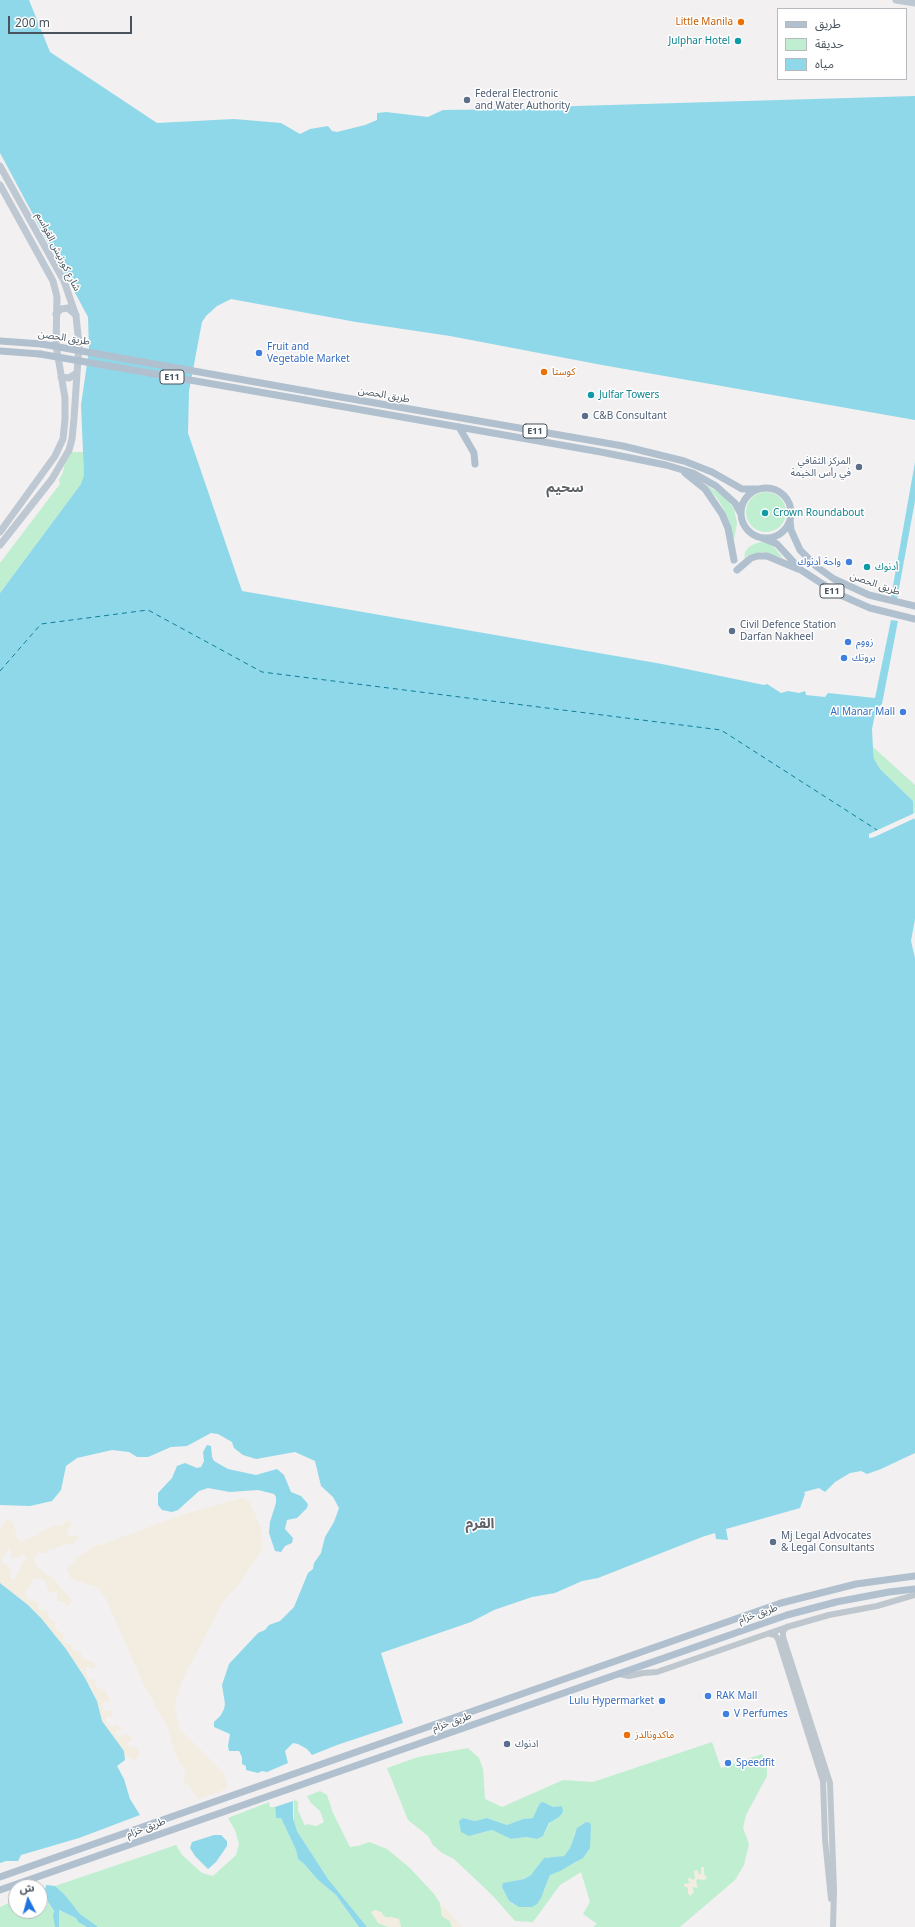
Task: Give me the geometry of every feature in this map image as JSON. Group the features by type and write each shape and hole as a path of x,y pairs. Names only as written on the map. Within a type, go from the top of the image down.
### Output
{"main road":[{"path":"896,0 915,3"},
{"name":"شارع كورنيش القواسم","path":"0,166 64,281 76,316 79,344 74,418 72,439 69,450 52,479 0,545"},
{"name":"شارع كورنيش القواسم","path":"0,185 53,281 57,297 56,345 66,419 63,440 55,456 0,532"},
{"path":"56,314 61,309 68,308 76,316"},
{"name":"طريق الحصن","path":"0,341 42,344 623,446 692,464 712,472 742,489 757,489"},
{"name":"طريق الحصن","path":"0,351 40,354 459,427 666,465 693,473 716,486 735,503 741,514"},
{"path":"0,354 40,354"},
{"path":"61,377 69,378 77,373"},
{"path":"459,427 474,454 476,464"},
{"path":"666,465 693,479 714,501 728,528 734,560"},
{"path":"770,488 785,496 790,508 790,520 781,533 762,538 744,526 741,514 745,499 757,489 770,488"},
{"path":"9,510 10,518"},
{"name":"طريق الحصن","path":"790,520 791,530 800,550 817,567 834,579 869,595 915,606"},
{"name":"E11","path":"762,538 776,544 801,570 825,587 853,602 889,614 914,619"},
{"path":"737,570 751,558 758,556 767,556 801,570"},
{"name":"طريق خزام","path":"0,1877 781,1604 856,1584 915,1576"},
{"path":"890,1592 897,1587 915,1586"},
{"name":"طريق خزام","path":"0,1890 787,1615 836,1602 915,1589"}],"street":[{"path":"617,1674 629,1676 657,1672 770,1634 786,1627 829,1615 877,1606 915,1595"},
{"path":"786,1627 783,1631 783,1637 830,1783 834,1890 833,1927"},
{"path":"770,1634 775,1635 778,1639 823,1781 825,1839 833,1913"}],"green space":[{"path":"67,452 83,452 84,475 81,484 0,593 0,563 60,484 59,480 63,472"},
{"path":"700,481 725,497 734,509 737,523 734,540 723,508 717,498"},
{"path":"766,492 774,494 780,498 784,504 786,512 784,520 780,526 774,530 766,532 758,530 752,526 748,520 746,512 748,504 752,498 758,494"},
{"path":"761,542 774,547 783,558 762,552 748,555 744,559 745,552 749,547"},
{"path":"873,747 915,785 915,813 913,814 913,801 880,769 874,759"},
{"path":"712,1742 721,1768 762,1754 767,1762 767,1776 746,1815 743,1828 749,1844 744,1865 735,1880 680,1927 593,1927 597,1924 583,1914 590,1902 581,1872 560,1885 533,1922 515,1921 493,1896 454,1859 442,1853 433,1845 428,1836 408,1820 387,1768 418,1757 468,1748 479,1758 483,1769 485,1799 502,1807 563,1780 593,1782","holes":["562,1806 559,1817 551,1821 543,1836 537,1839 526,1837 511,1839 492,1830 469,1836 463,1818 475,1821 487,1818 507,1825 523,1819 533,1818 553,1807","586,1822 591,1826 590,1836 577,1862 550,1875 544,1891 526,1907 513,1904 509,1901 502,1887 504,1883 524,1879 531,1875 548,1857 553,1858 564,1856 570,1848 575,1832"]},
{"path":"320,1791 327,1795 333,1813 350,1847 369,1842 387,1849 410,1868 434,1894 440,1903 442,1916 450,1921 452,1927 401,1927 390,1918 384,1917 381,1912 378,1923 389,1927 366,1926 328,1879 297,1831 294,1823 294,1799 298,1802 298,1810 305,1826 307,1824 316,1826 324,1822 320,1811 311,1803 307,1796"},
{"path":"269,1802 270,1807 275,1807 276,1818 281,1818 296,1850 298,1859 318,1880 336,1895 359,1927 98,1927 83,1917 64,1894 55,1886 176,1845 182,1855 202,1873 213,1876 236,1855 239,1844 235,1830 228,1818"},
{"path":"48,1902 54,1912 55,1927 0,1927 0,1907 8,1903 8,1919 48,1919"},
{"path":"58,1910 76,1918 78,1922 87,1927 59,1927"}],"sand":[{"path":"242,1498 250,1502 260,1526 263,1548 239,1584 223,1601 182,1681 176,1700 175,1709 179,1728 223,1772 227,1785 225,1790 198,1799 188,1784 183,1783 186,1772 176,1756 168,1729 142,1681 106,1599 97,1587 71,1579 67,1569 79,1556 94,1546 185,1514"},
{"path":"7,1519 11,1520 14,1525 17,1538 21,1541 38,1535 54,1525 61,1526 67,1520 72,1524 68,1531 68,1535 80,1535 74,1544 64,1544 55,1549 51,1548 45,1553 39,1553 34,1558 37,1567 53,1578 71,1598 72,1601 69,1605 66,1606 64,1602 58,1601 57,1593 49,1592 45,1581 39,1578 32,1580 32,1584 26,1590 26,1596 30,1602 33,1600 38,1603 39,1610 49,1612 48,1617 54,1621 56,1630 64,1634 63,1642 72,1645 73,1650 81,1652 82,1658 95,1663 95,1668 92,1669 87,1667 85,1670 89,1679 96,1680 96,1687 105,1690 110,1699 110,1702 105,1701 103,1704 104,1710 111,1711 113,1714 112,1718 107,1716 107,1725 114,1727 115,1724 121,1727 121,1730 116,1731 115,1734 119,1737 127,1734 130,1735 132,1741 126,1743 129,1747 138,1748 140,1755 136,1760 124,1756 124,1751 102,1721 92,1688 66,1649 41,1618 28,1605 0,1583 0,1528","holes":["8,1548 11,1550 11,1558 20,1557 23,1553 26,1556 26,1560 20,1564 21,1568 14,1580 10,1577 11,1570 8,1566 2,1563 2,1558 6,1555"]},
{"path":"701,1867 704,1867 704,1874 707,1878 704,1880 697,1879 696,1882 698,1888 692,1887 694,1892 690,1896 688,1893 688,1888 684,1886 684,1884 690,1883 688,1880 689,1877 693,1880 695,1878 694,1871 697,1870 699,1874 701,1874"},
{"path":"440,1903 462,1927 452,1927 450,1921 442,1916"},
{"path":"375,1910 381,1912 386,1918 391,1917 399,1919 401,1927 389,1927 378,1923 371,1912"}],"water":[{"path":"0,0 29,0 50,52 157,123 234,119 281,123 300,134 310,129 328,126 332,131 337,132 365,125 377,120 377,113 386,112 428,117 443,110 521,109 915,96 915,420 602,365 450,336 356,322 231,299 217,306 202,322 189,391 188,433 242,591 662,664 764,685 767,684 781,693 788,691 799,693 805,691 806,695 825,697 828,693 875,698 891,620 898,621 882,704 876,709 872,729 873,749 874,759 880,769 913,801 913,814 870,834 869,838 914,818 915,820 915,919 911,941 915,958 915,1453 867,1474 861,1471 850,1473 835,1482 825,1492 819,1488 804,1492 805,1494 800,1508 726,1529 728,1540 716,1539 715,1533 702,1537 598,1578 582,1581 555,1593 532,1597 494,1610 471,1622 381,1653 403,1723 312,1755 307,1749 293,1743 285,1751 288,1763 267,1772 262,1771 258,1773 246,1770 246,1766 242,1764 242,1757 239,1751 229,1751 228,1746 230,1734 214,1727 214,1722 221,1715 224,1709 225,1704 222,1685 229,1664 258,1633 265,1630 269,1625 280,1621 294,1607 308,1573 313,1569 314,1563 321,1553 325,1537 334,1522 339,1508 333,1497 321,1486 315,1461 295,1452 256,1459 243,1455 234,1448 232,1442 218,1434 211,1433 187,1446 171,1447 148,1457 137,1457 129,1452 112,1450 77,1458 66,1466 61,1490 52,1501 30,1506 0,1505 0,593 81,484 84,475 81,405 89,350 88,317 0,153"},
{"path":"915,462 915,501 897,599 891,597"},
{"path":"207,1445 211,1446 214,1461 228,1469 256,1475 277,1469 284,1475 291,1492 301,1496 308,1504 307,1508 297,1518 287,1520 285,1529 293,1538 292,1543 285,1546 281,1552 275,1551 269,1533 270,1522 276,1503 276,1497 274,1494 258,1490 230,1492 208,1488 199,1491 178,1510 172,1512 162,1510 158,1505 158,1493 172,1478 177,1466 185,1463 197,1468 201,1467 204,1461 203,1452"},
{"path":"0,1583 28,1605 41,1618 66,1649 85,1678 97,1701 102,1721 124,1751 125,1760 117,1766 124,1779 130,1799 140,1815 79,1838 21,1855 18,1861 6,1861 0,1863"},
{"path":"293,1801 293,1818 297,1831 328,1879 367,1927 359,1927 336,1895 318,1880 298,1859 296,1850 281,1818 276,1818 275,1807"},
{"path":"543,1802 553,1807 562,1806 563,1812 559,1817 549,1823 543,1836 537,1839 526,1837 511,1839 492,1830 469,1836 461,1832 459,1821 463,1818 475,1821 487,1818 507,1825 523,1819 533,1818 540,1803"},
{"path":"586,1822 590,1823 591,1826 590,1848 583,1858 550,1875 541,1898 537,1904 532,1907 519,1907 509,1901 502,1887 503,1883 524,1879 531,1875 544,1858 564,1856 570,1848 577,1828"},
{"path":"214,1835 221,1835 227,1841 227,1846 216,1862 208,1869 195,1856 190,1848 192,1842"},
{"path":"48,1885 55,1886 64,1894 80,1914 98,1927 87,1927 78,1922 76,1918 59,1910 59,1927 55,1927 53,1915 54,1911 48,1902"}],"pier":[{"path":"915,813 914,815 870,837 913,817 915,818 869,838 869,834"}],"ferry route":[{"path":"0,671 41,624 148,610 262,672 721,730 877,830"}],"place":[{"name":"Little Manila","path":"741,22"},
{"name":"Julphar Hotel","path":"738,41"},
{"name":"Federal Electronic and Water Authority","path":"467,100"},
{"name":"Fruit and Vegetable Market","path":"259,353"},
{"name":"كوستا","path":"544,372"},
{"name":"Julfar Towers","path":"591,395"},
{"name":"C&B Consultant","path":"585,416"},
{"name":"المركز الثقافي في رأس الخيمة","path":"859,467"},
{"name":"Crown Roundabout","path":"765,513"},
{"name":"واحة أدنوك","path":"849,562"},
{"name":"أدنوك","path":"867,567"},
{"name":"Civil Defence Station Darfan Nakheel","path":"732,631"},
{"name":"زووم","path":"848,642"},
{"name":"بروتك","path":"844,658"},
{"name":"Al Manar Mall","path":"903,712"},
{"name":"Mj Legal Advocates & Legal Consultants","path":"773,1542"},
{"name":"RAK Mall","path":"708,1696"},
{"name":"Lulu Hypermarket","path":"662,1701"},
{"name":"V Perfumes","path":"726,1714"},
{"name":"ماكدونالدز","path":"627,1735"},
{"name":"ادنوك","path":"507,1744"},
{"name":"Speedfit","path":"728,1763"}],"district":[{"name":"سحيم","path":"565,488"},
{"name":"القرم","path":"480,1524"}]}
